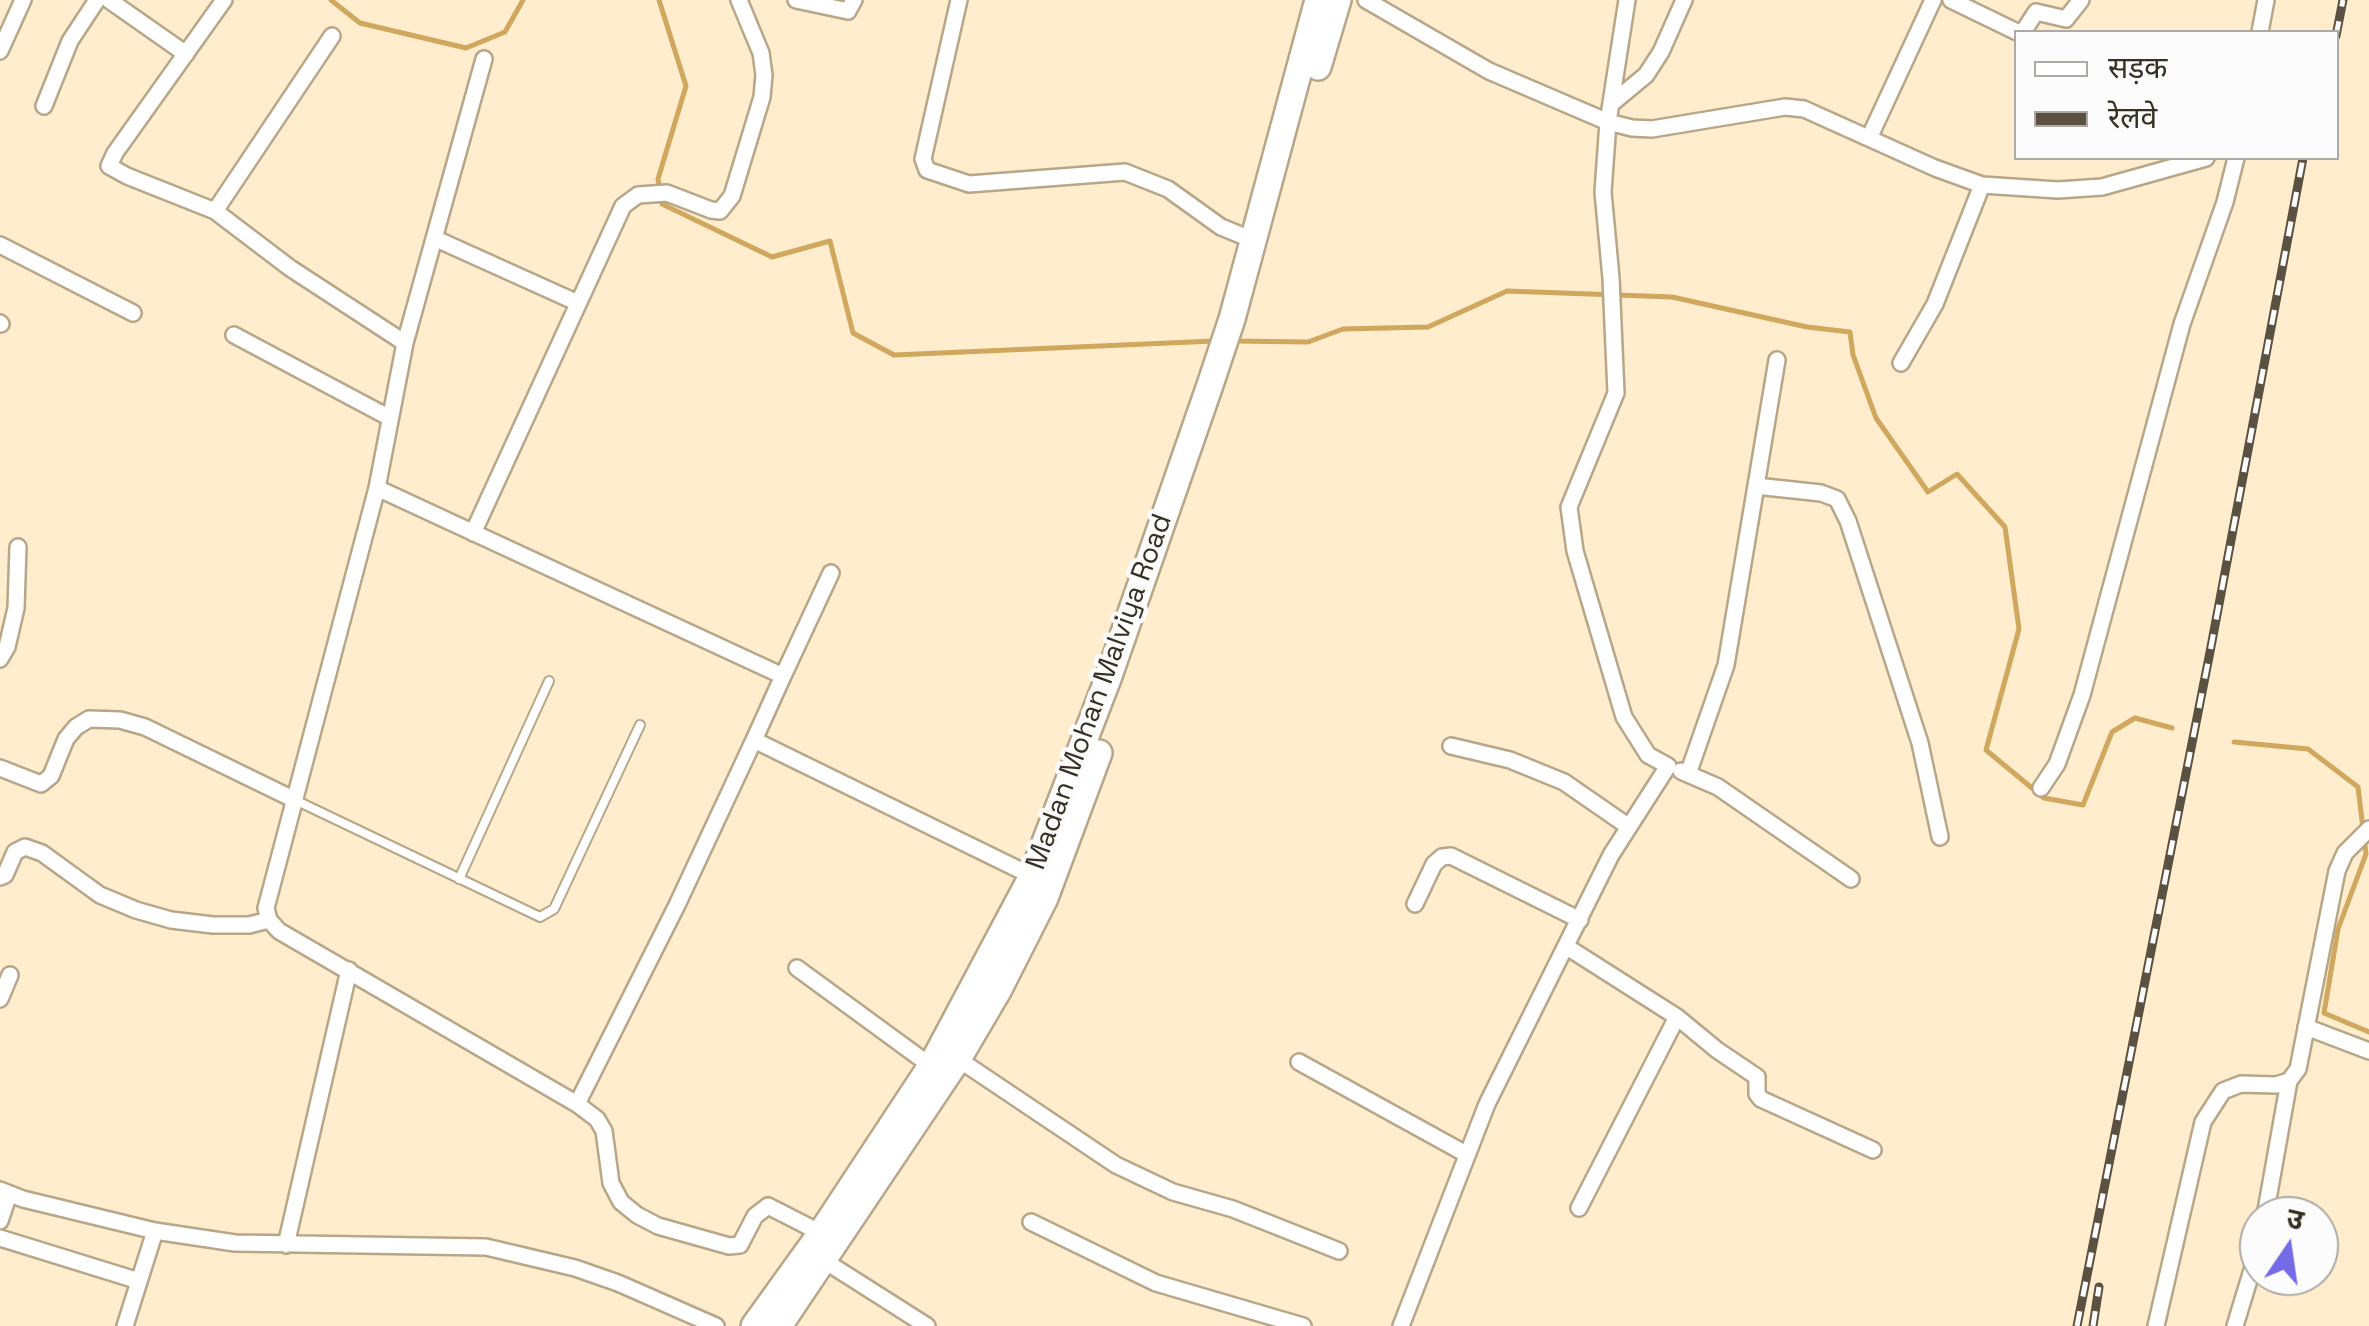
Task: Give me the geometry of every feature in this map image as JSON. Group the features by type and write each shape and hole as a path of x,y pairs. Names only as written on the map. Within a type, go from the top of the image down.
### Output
{"highway":[{"name":"Madan Mohan Malviya Road","path":"1238,320 1253,240 1318,0"},
{"name":"Madan Mohan Malviya Road","path":"754,1326 818,1248 958,1059 1045,898 1132,660 1338,0"},
{"name":"Madan Mohan Malviya Road","path":"779,1326 818,1248 931,1066 1032,876 1218,384"}],"street":[{"path":"0,51 24,0"},
{"path":"44,106 70,41 97,0"},
{"path":"109,0 186,54"},
{"path":"224,0 110,166 214,211 290,268 405,343"},
{"path":"473,533 623,206 638,194 659,193 711,210 726,206 732,196 758,112 764,75 761,53 739,0"},
{"path":"796,0 848,11 854,0"},
{"path":"959,0 923,159 928,170 969,184 1125,172 1168,190 1220,228 1253,240"},
{"path":"1366,0 1488,71 1608,122 1652,128 1785,108 1822,115 1935,168 1982,185 2058,190 2102,187 2199,160"},
{"path":"1627,0 1608,122 1603,192 1616,394 1569,507 1574,551 1624,718 1648,754 1718,787 1851,879"},
{"path":"1611,104 1646,75 1684,0"},
{"path":"1870,136 1933,0"},
{"path":"1951,0 2016,30"},
{"path":"2022,30 2036,12 2066,19 2081,0"},
{"path":"2260,30 2266,0"},
{"path":"214,211 332,36"},
{"path":"484,59 405,343 377,488 266,908 268,920 279,931 597,1119 604,1130 612,1183 620,1202 637,1215 658,1226 729,1246 740,1245 755,1216 768,1206 818,1248 926,1326"},
{"path":"2040,788 2057,764 2082,695 2182,324 2225,202 2236,160"},
{"path":"1901,363 1935,304 1982,185"},
{"path":"434,238 578,303"},
{"path":"0,245 133,313"},
{"path":"234,334 390,418"},
{"path":"1688,774 1726,665 1778,360"},
{"path":"1756,486 1821,493 1838,499 1920,744 1940,837"},
{"path":"377,488 783,676"},
{"path":"0,659 16,608 18,546"},
{"path":"577,1104 677,905 831,573"},
{"path":"0,768 41,784 51,776 66,739 76,727 89,720 120,720 145,727 295,800"},
{"path":"754,740 1032,876"},
{"path":"1450,746 1510,760 1564,782 1629,827"},
{"path":"1401,1326 1487,1104 1611,855 1668,766"},
{"path":"2269,1196 2289,1081 2298,1069 2328,906 2345,852 2369,829"},
{"path":"0,877 15,852 25,847 42,853 100,895 136,910 171,920 214,925 249,925 268,920"},
{"path":"1416,904 1434,864 1451,856 1580,920"},
{"path":"1567,947 1677,1016 1716,1050 1757,1077 1761,1100 1873,1150"},
{"path":"798,968 931,1066"},
{"path":"286,1245 349,970"},
{"path":"0,999 10,975"},
{"path":"1579,1208 1677,1016"},
{"path":"2306,1027 2369,1051"},
{"path":"958,1059 1116,1166 1173,1192 1232,1209 1339,1251"},
{"path":"1299,1062 1466,1154"},
{"path":"2156,1326 2200,1135 2211,1105 2222,1091 2241,1084 2276,1085 2289,1081"},
{"path":"0,1220 5,1192 155,1231 235,1242 486,1248 575,1268 716,1326"},
{"path":"1031,1222 1156,1283 1303,1326"},
{"path":"125,1326 155,1231"},
{"path":"0,1238 140,1280"},
{"path":"2236,1326 2245,1296"}],"lane":[{"path":"459,879 549,681"},
{"path":"295,800 532,915 546,916 554,909 640,724"}],"waterway":[{"path":"331,0 360,23 466,48 505,32 523,0"},
{"path":"659,0 686,86 658,179 662,204 772,257 830,241 853,333 894,355 1214,341"},
{"path":"1235,341 1308,342 1343,329 1428,327 1507,291 1672,297 1807,327 1850,332 1853,355 1876,418 1928,492 1957,474 2005,527 2019,629 1986,750 2044,798 2083,805 2112,732 2135,718 2172,728"},
{"path":"2234,742 2308,749 2358,787 2366,854 2338,929 2324,1013 2369,1032"}],"railway":[{"path":"2337,30 2343,0"},
{"path":"2077,1326 2303,160"},
{"path":"2093,1326 2099,1287"}]}
